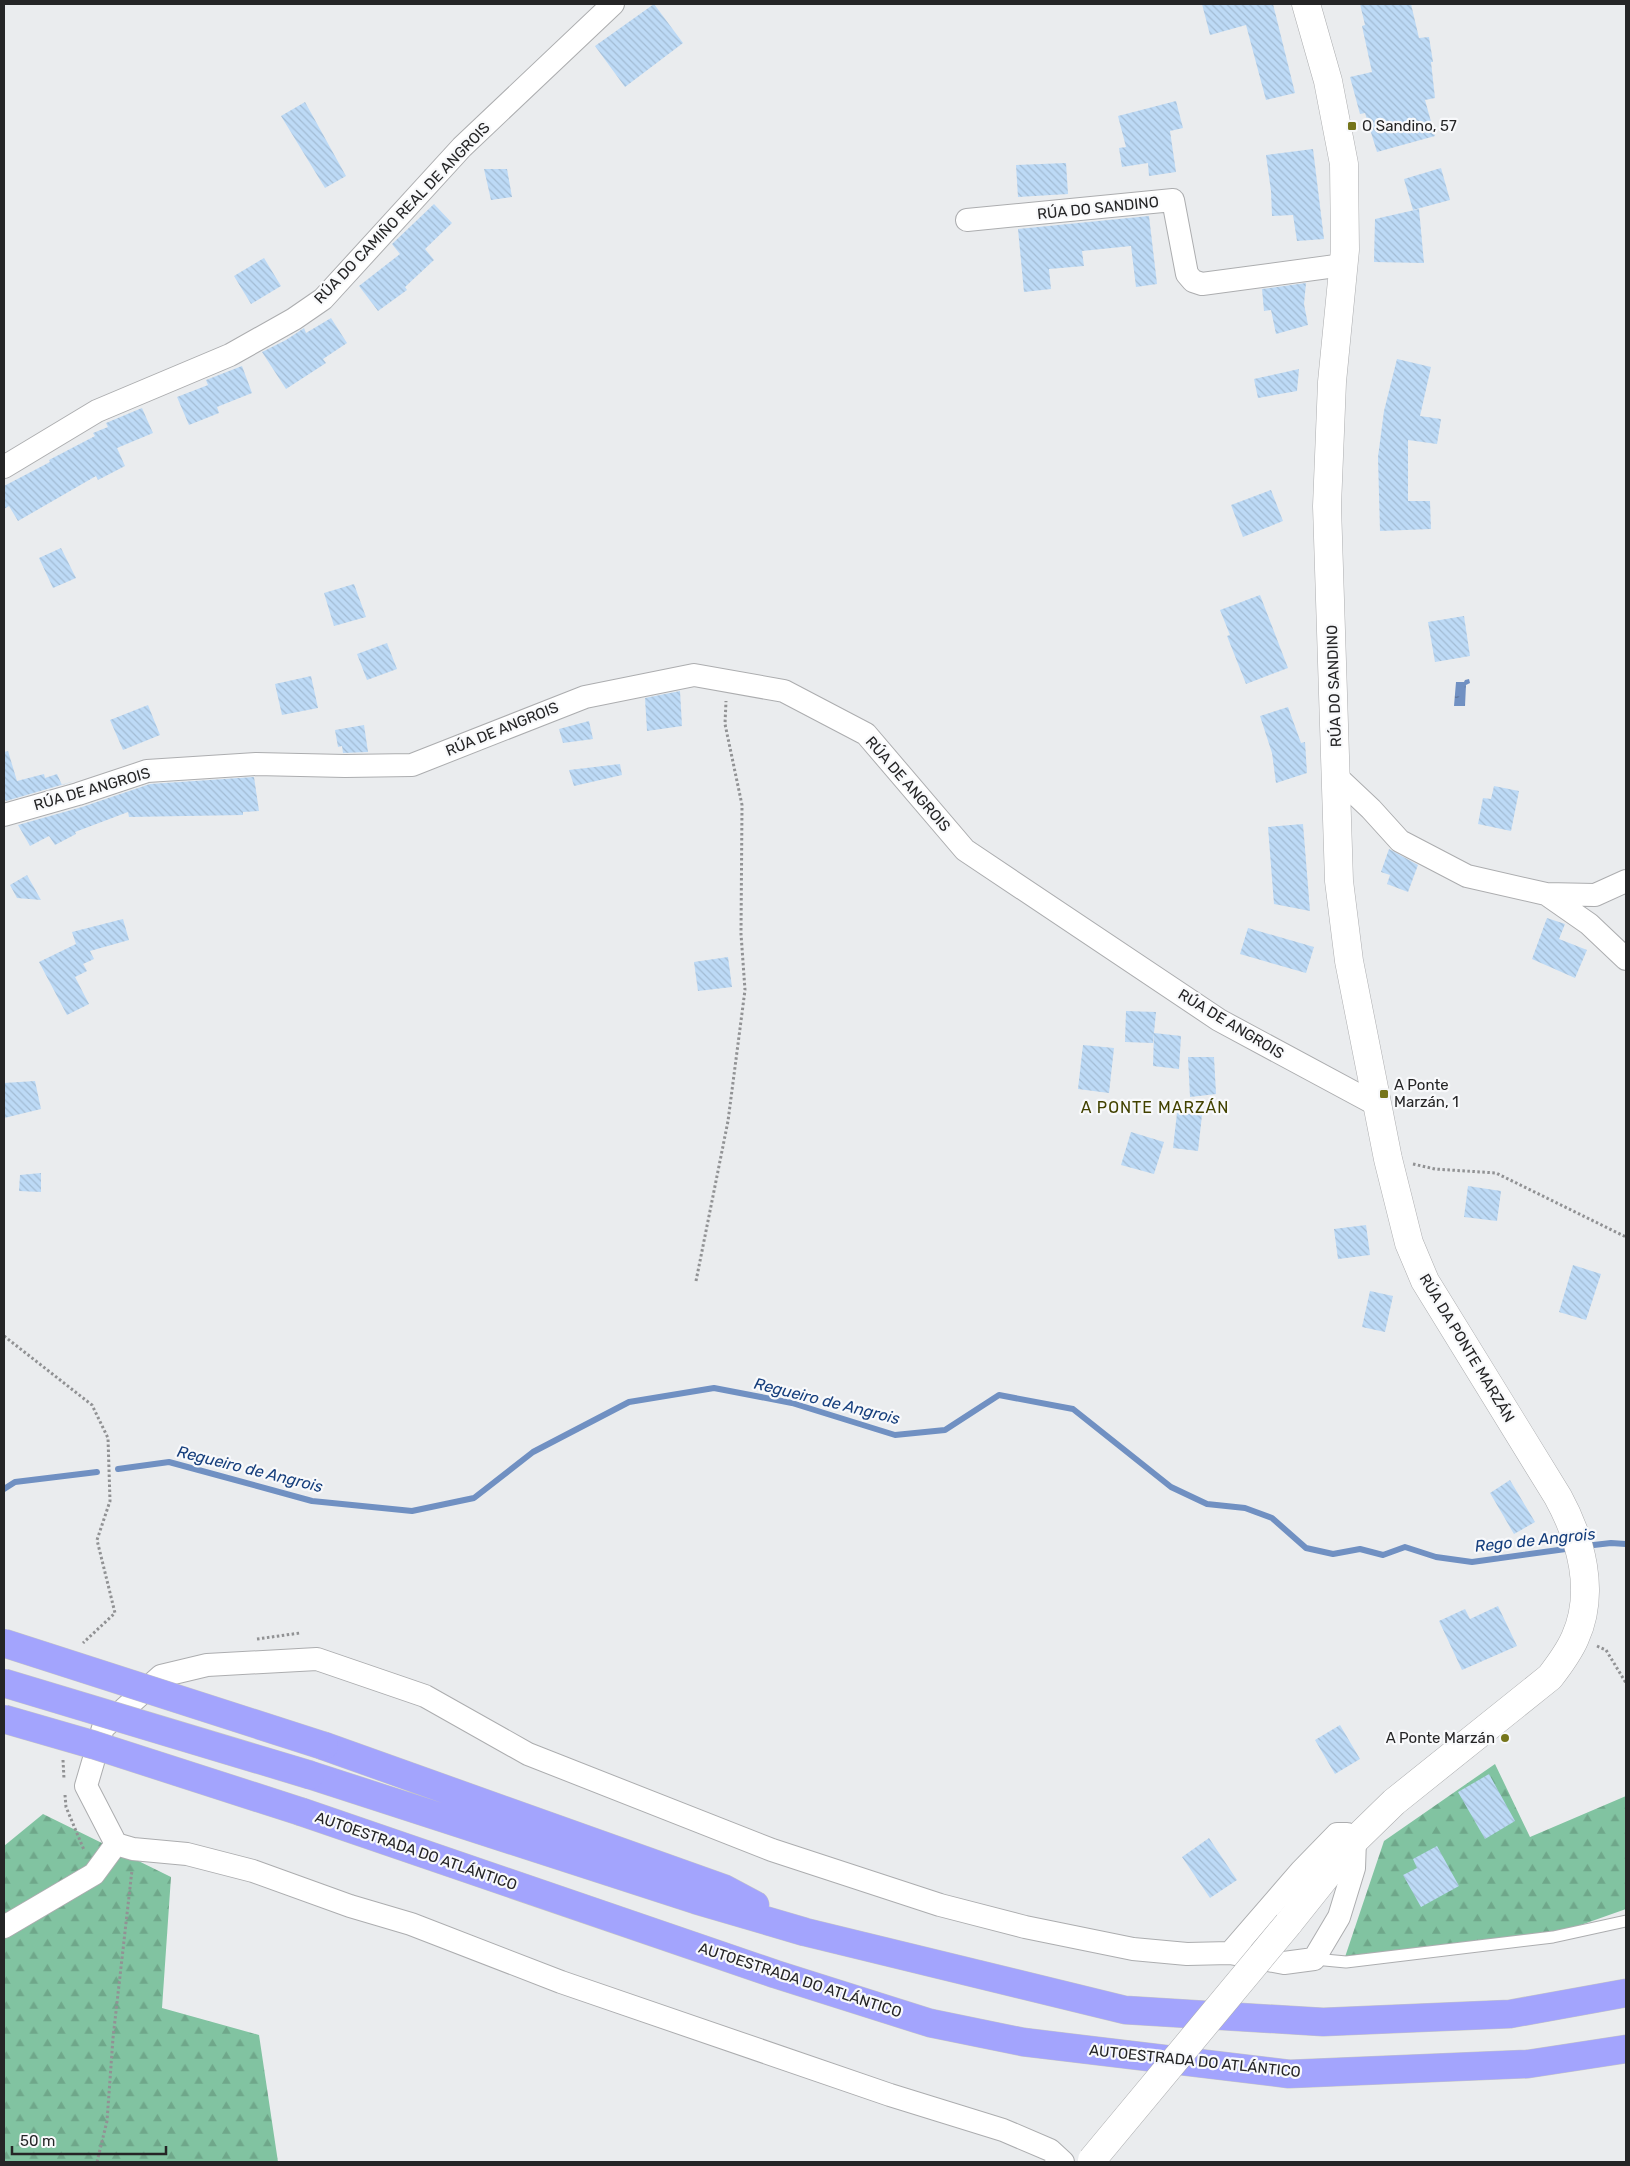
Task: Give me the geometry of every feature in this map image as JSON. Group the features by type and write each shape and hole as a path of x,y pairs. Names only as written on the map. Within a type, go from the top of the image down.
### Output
{"highway":[{"path":"4,1643 324,1746 725,1889 805,1932"},
{"path":"4,1683 310,1775 696,1900 805,1932 1125,2010 1323,2022 1510,2014 1626,1993"},
{"name":"AUTOESTRADA DO ATLÁNTICO","path":"4,1719 94,1745 302,1812 784,1976 930,2023 1024,2042 1289,2074 1528,2064 1626,2049"}],"street":[{"name":"RÚA DO CAMIÑO REAL DE ANGROIS","path":"4,466 97,411 230,355 294,319 323,299 462,147 613,4"},
{"name":"RÚA DO SANDINO","path":"1306,4 1328,81 1344,164 1345,250 1332,382 1326,506 1337,777 1339,881 1349,961 1377,1105"},
{"name":"RÚA DO SANDINO","path":"967,220 1173,200 1187,274 1193,281 1202,284 1224,282 1343,265"},
{"name":"RÚA DE ANGROIS","path":"4,815 78,794 146,771 256,764 412,765 585,697 694,674 784,691 866,734 964,850 1219,1020 1377,1105"},
{"path":"1337,777 1371,809 1400,841 1467,876 1546,894 1595,894 1626,881"},
{"path":"1546,894 1589,924 1626,959"},
{"name":"RÚA DA PONTE MARZÁN","path":"1377,1105 1409,1243 1424,1281 1572,1521 1580,1549 1585,1580 1584,1606 1575,1638"},
{"path":"1091,2161 1288,1924 1355,1840 1413,1786 1540,1687 1564,1659 1575,1638"},
{"path":"125,1846 86,1786 103,1728 161,1676 207,1664 317,1659 425,1696 528,1754 772,1850 940,1905 1016,1925 1133,1949 1187,1954 1230,1954 1284,1963 1314,1959 1339,1917 1354,1868 1355,1840"},
{"path":"1230,1954 1301,1871 1337,1834 1347,1834 1355,1840"},
{"path":"4,1927 94,1874 125,1846 187,1854 254,1871 350,1906 410,1924 561,1982 890,2095 1003,2130 1050,2150 1064,2162"}],"lane":[{"path":"1314,1959 1346,1962 1553,1937 1626,1921"}],"path":[{"path":"696,1281 728,1121 745,990 741,934 742,806 725,724 726,681"},
{"path":"1388,1159 1435,1169 1496,1173 1626,1237"},
{"path":"4,1336 92,1405 108,1438 110,1501 97,1540 115,1613 80,1647"},
{"path":"1575,1638 1606,1650 1626,1683"},
{"path":"97,2162 107,2120 125,1846"}],"green space":[{"path":"1495,1764 1530,1837 1626,1796 1626,1909 1561,1932 1345,1957 1384,1841"},
{"path":"43,1814 171,1877 162,2008 259,2035 278,2162 4,2162 4,1846"}],"water":[{"path":"1469,679 1470,683 1466,685 1465,706 1454,706 1456,682 1464,682"}],"building":[{"path":"654,4 683,43 625,87 595,46"},
{"path":"1202,4 1273,4 1295,93 1266,100 1246,25 1210,35"},
{"path":"1360,4 1411,4 1419,38 1429,37 1433,62 1431,62 1435,98 1425,100 1435,136 1377,152 1365,113 1360,114 1350,77 1372,72 1362,26 1365,25"},
{"path":"1176,101 1183,128 1170,131 1176,172 1149,176 1148,163 1122,167 1119,148 1126,147 1118,116"},
{"path":"305,102 346,176 325,188 281,116"},
{"path":"1313,149 1324,239 1297,241 1293,215 1272,216 1266,155"},
{"path":"1066,163 1068,194 1018,197 1016,165"},
{"path":"1441,168 1450,200 1413,210 1404,179"},
{"path":"484,169 507,169 512,197 491,200"},
{"path":"434,204 452,223 425,249 434,260 405,287 407,290 378,311 359,286 400,254 392,244"},
{"path":"1419,209 1424,263 1374,262 1375,219"},
{"path":"1149,216 1157,284 1136,287 1131,246 1082,251 1084,266 1049,269 1051,289 1024,292 1018,229"},
{"path":"264,258 281,286 251,304 234,276"},
{"path":"1306,283 1304,304 1308,325 1276,334 1271,310 1264,311 1262,289"},
{"path":"331,318 347,343 323,359 326,363 286,389 262,352 304,328 306,333"},
{"path":"1397,359 1431,367 1420,416 1441,419 1437,444 1408,440 1408,501 1430,501 1431,529 1380,531 1378,457 1384,411"},
{"path":"242,366 252,393 217,407 219,413 189,425 177,397 208,385 206,380"},
{"path":"1299,369 1297,391 1258,398 1254,379"},
{"path":"142,408 153,433 117,448 125,466 98,480 96,476 18,521 9,506 4,509 4,486 95,436 93,433 108,427 106,423"},
{"path":"1271,490 1283,521 1243,537 1231,505"},
{"path":"61,548 76,578 53,588 39,558"},
{"path":"354,584 366,617 334,626 324,593"},
{"path":"1260,595 1288,668 1246,684 1227,636 1230,635 1220,610"},
{"path":"1464,616 1470,656 1435,662 1428,622"},
{"path":"387,643 397,669 367,680 357,654"},
{"path":"311,676 318,708 282,715 275,684"},
{"path":"680,691 682,726 647,731 645,698"},
{"path":"148,705 160,735 123,750 110,720"},
{"path":"1288,707 1301,743 1305,742 1307,773 1276,783 1272,753 1260,716"},
{"path":"589,721 593,739 563,743 559,729"},
{"path":"364,725 368,752 343,753 342,746 338,747 335,730"},
{"path":"8,751 17,781 44,774 45,778 57,774 62,785 6,801 4,798 4,752"},
{"path":"620,764 622,775 574,786 569,770"},
{"path":"254,777 259,811 243,812 243,815 129,817 128,812 75,832 76,834 55,845 49,836 30,846 18,825 82,807 150,784"},
{"path":"1494,786 1519,791 1511,831 1478,824 1483,798 1491,799"},
{"path":"1303,824 1310,911 1274,904 1268,827"},
{"path":"1389,849 1418,865 1408,892 1387,884 1390,875 1381,872"},
{"path":"27,875 41,900 17,898 10,885"},
{"path":"1547,918 1565,924 1559,939 1587,950 1575,978 1532,959"},
{"path":"123,919 129,940 90,951 94,959 83,964 87,971 75,977 89,1004 67,1015 39,962 76,944 72,932"},
{"path":"1248,928 1314,947 1306,973 1240,954"},
{"path":"728,957 732,987 698,991 694,962"},
{"path":"1126,1011 1156,1012 1153,1043 1125,1042"},
{"path":"1154,1033 1181,1036 1179,1069 1153,1066"},
{"path":"1083,1045 1114,1048 1109,1093 1078,1089"},
{"path":"1188,1057 1214,1057 1216,1094 1190,1097"},
{"path":"35,1081 41,1109 4,1118 4,1083"},
{"path":"1177,1113 1202,1115 1198,1151 1173,1148"},
{"path":"1131,1132 1164,1142 1154,1174 1121,1165"},
{"path":"41,1173 41,1192 19,1191 20,1175"},
{"path":"1468,1186 1501,1191 1497,1221 1464,1217"},
{"path":"1366,1225 1370,1255 1338,1259 1334,1229"},
{"path":"1573,1265 1601,1274 1586,1320 1559,1312"},
{"path":"1370,1291 1393,1296 1385,1332 1362,1327"},
{"path":"1510,1480 1535,1522 1514,1534 1490,1493"},
{"path":"1498,1606 1517,1646 1462,1670 1439,1621 1465,1609 1470,1619"},
{"path":"1340,1725 1360,1759 1335,1774 1315,1740"},
{"path":"1489,1774 1515,1821 1485,1839 1458,1792"},
{"path":"1209,1838 1237,1880 1210,1898 1182,1857"},
{"path":"1437,1846 1459,1886 1421,1907 1403,1875 1417,1868 1413,1859"}],"waterway":[{"name":"Regueiro de Angrois","path":"118,1469 169,1462 312,1501 412,1511 474,1498 533,1452 629,1402 714,1388 792,1403 895,1435 945,1430 999,1395 1073,1409 1171,1487 1207,1504 1245,1508 1272,1518 1306,1548 1333,1554 1360,1549 1383,1555 1405,1547 1436,1557 1472,1562 1573,1548"},
{"name":"Regueiro de Angrois","path":"4,1489 15,1482 97,1472"},
{"name":"Rego de Angrois","path":"1585,1546 1611,1543 1626,1544"}],"place":[{"name":"O Sandino, 57","path":"1352,126"},
{"name":"A Ponte Marzán, 1","path":"1384,1094"},
{"name":"A Ponte Marzán","path":"1505,1738"}],"district":[{"name":"A PONTE MARZÁN","path":"1155,1107"}]}
